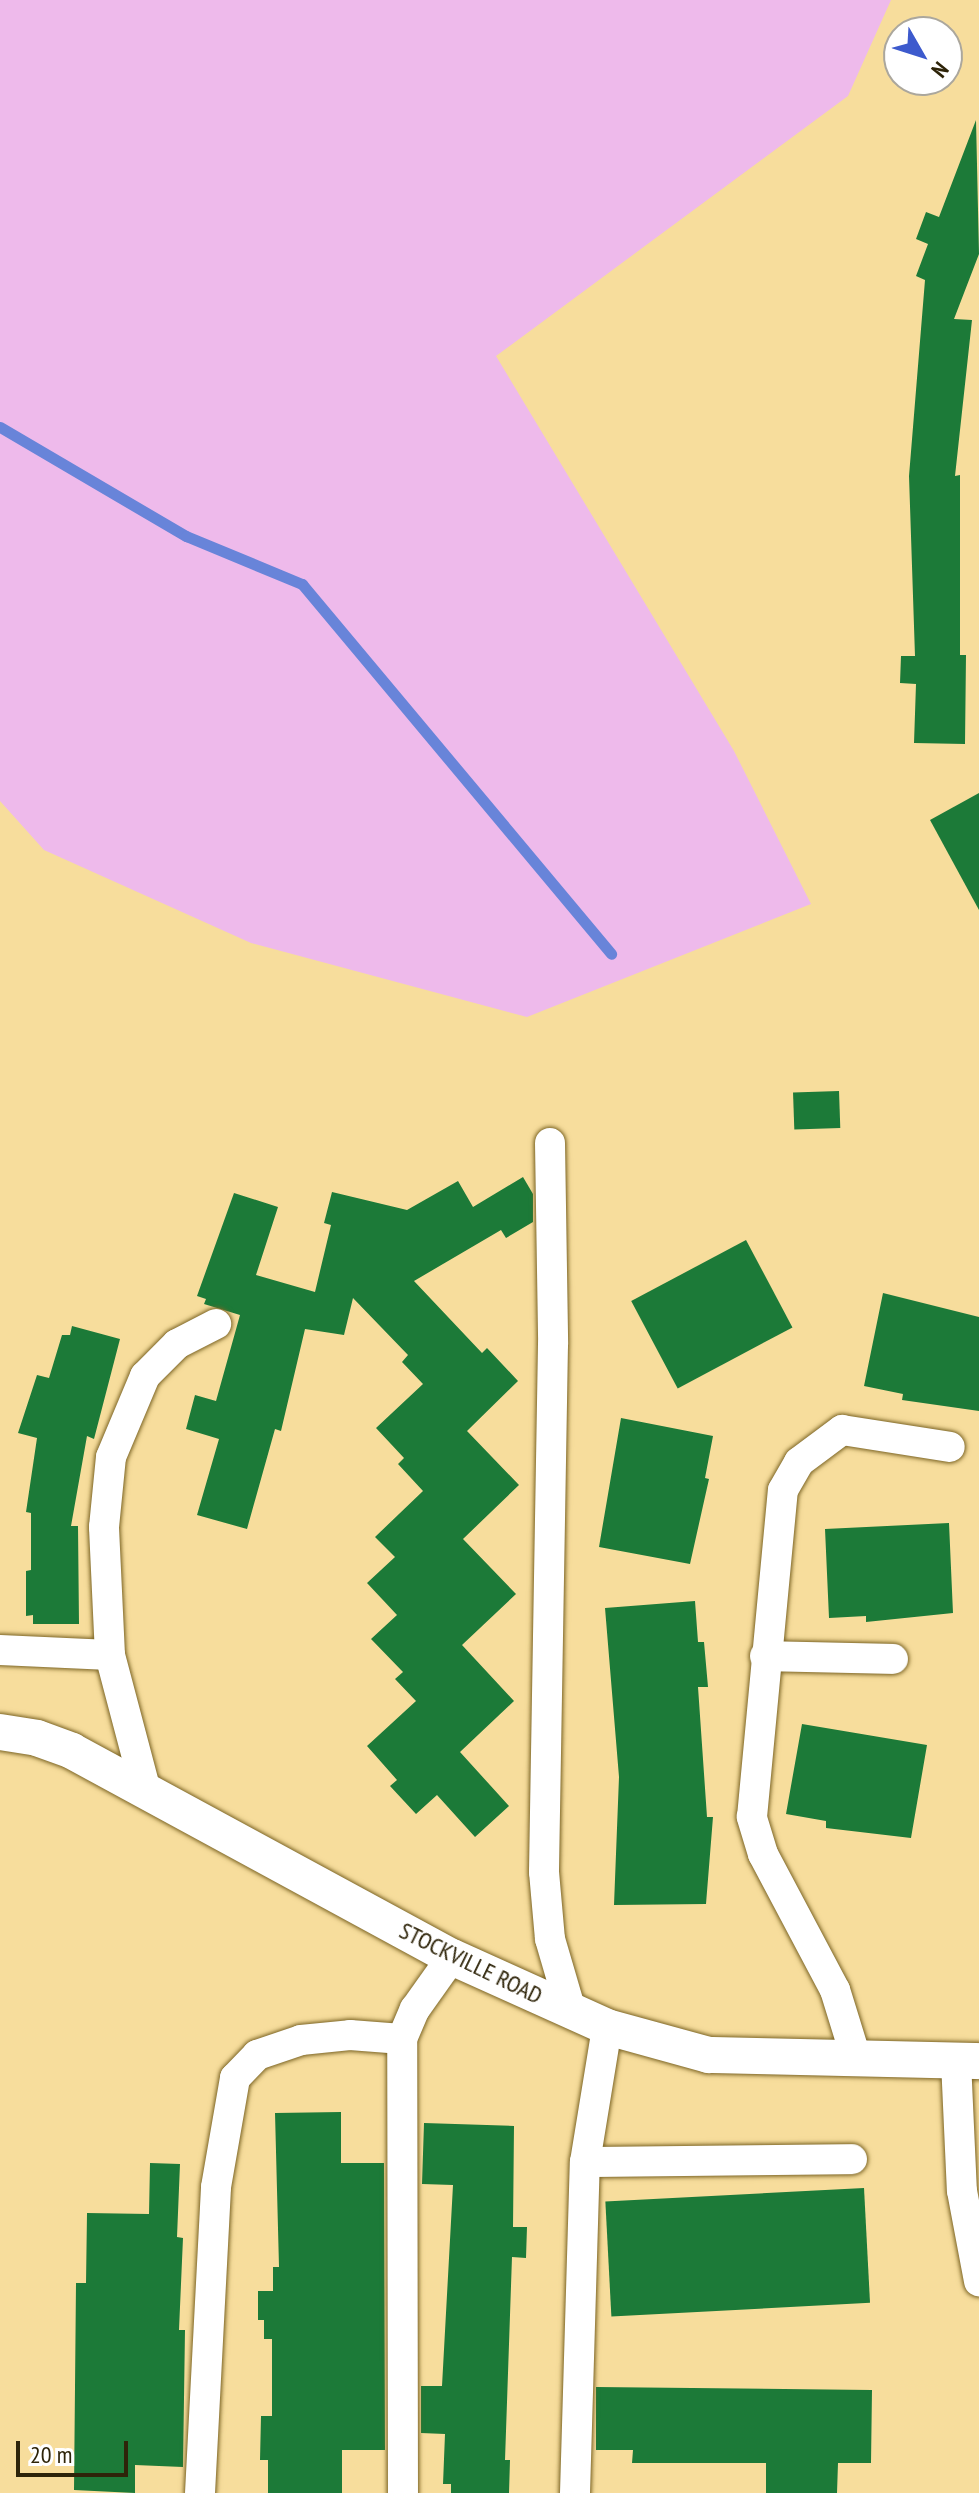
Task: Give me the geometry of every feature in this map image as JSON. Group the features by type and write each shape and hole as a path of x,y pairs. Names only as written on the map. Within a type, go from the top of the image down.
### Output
{"street":[{"path":"550,1143 553,1344 544,1872 550,1939 571,2011"},
{"path":"146,1791 110,1655 104,1527 111,1457 145,1376 177,1344 216,1324"},
{"path":"857,2061 835,1990 756,1837 752,1779 783,1490 799,1462 842,1430 950,1447"},
{"path":"0,1650 110,1655"},
{"path":"765,1656 893,1659"},
{"name":"STOCKVILLE ROAD","path":"0,1732 37,1738 72,1751 452,1957 607,2027 709,2055 857,2061 967,2061"},
{"path":"403,2493 402,2039 415,2009 452,1957"},
{"path":"575,2493 585,2162 607,2027"},
{"path":"200,2493 216,2187 235,2078 257,2055 301,2040 350,2035 402,2039"},
{"path":"967,2061 962,2191 979,2281"},
{"path":"585,2162 852,2159"}],"shaded area":[{"path":"0,0 891,0 848,96 496,356 734,751 811,904 527,1017 251,943 44,850 0,801"}],"building":[{"path":"976,120 979,254 954,319 972,320 955,476 960,475 960,655 966,655 965,744 914,743 916,684 900,683 901,656 915,656 909,476 925,280 916,276 928,244 916,239 926,212 939,217"},
{"path":"979,793 979,910 930,820"},
{"path":"839,1091 840,1128 794,1130 793,1093"},
{"path":"523,1177 533,1194 533,1222 506,1238 501,1230 414,1281 482,1353 487,1348 518,1381 467,1431 519,1485 463,1539 516,1594 462,1645 514,1701 460,1752 509,1806 475,1837 437,1795 416,1814 390,1786 397,1780 367,1746 416,1701 395,1679 403,1672 371,1639 397,1615 367,1583 395,1557 375,1537 423,1491 398,1464 404,1458 376,1428 423,1384 402,1362 408,1355 353,1298 344,1335 305,1329 281,1431 275,1429 247,1529 197,1515 219,1439 186,1429 195,1395 216,1401 240,1315 204,1304 206,1299 197,1296 234,1193 278,1207 256,1275 315,1292 331,1225 324,1223 332,1192 407,1210 458,1181 473,1207"},
{"path":"746,1240 792,1327 678,1388 631,1301"},
{"path":"883,1293 979,1317 979,1411 902,1400 903,1394 864,1386"},
{"path":"72,1326 120,1339 94,1439 87,1436 71,1526 78,1526 79,1624 33,1624 33,1615 26,1616 26,1571 31,1570 31,1513 26,1512 37,1438 18,1433 37,1375 49,1378 62,1335 70,1335"},
{"path":"621,1418 713,1436 705,1478 709,1479 690,1564 599,1547"},
{"path":"949,1523 953,1613 866,1622 866,1616 829,1618 825,1529"},
{"path":"695,1601 698,1642 704,1642 708,1687 698,1687 707,1817 713,1817 706,1904 614,1905 619,1777 605,1608"},
{"path":"802,1724 927,1745 911,1838 826,1828 826,1821 786,1814"},
{"path":"341,2112 341,2163 384,2163 385,2450 342,2450 342,2493 268,2493 268,2460 260,2460 261,2416 272,2416 272,2339 264,2339 264,2320 258,2320 258,2291 273,2291 273,2267 279,2267 275,2113"},
{"path":"424,2123 514,2126 513,2227 527,2227 526,2258 512,2257 505,2460 510,2460 509,2493 451,2493 451,2484 443,2484 445,2434 421,2433 421,2386 442,2386 453,2185 422,2184"},
{"path":"150,2163 180,2164 177,2237 183,2238 179,2330 185,2330 183,2467 135,2465 135,2493 74,2490 76,2283 86,2283 87,2213 149,2214"},
{"path":"864,2188 870,2303 611,2316 605,2202"},
{"path":"596,2387 872,2390 871,2463 838,2463 837,2493 766,2493 766,2463 632,2463 633,2450 596,2450"}],"waterway":[{"path":"0,427 186,536 302,584 611,954"}]}
